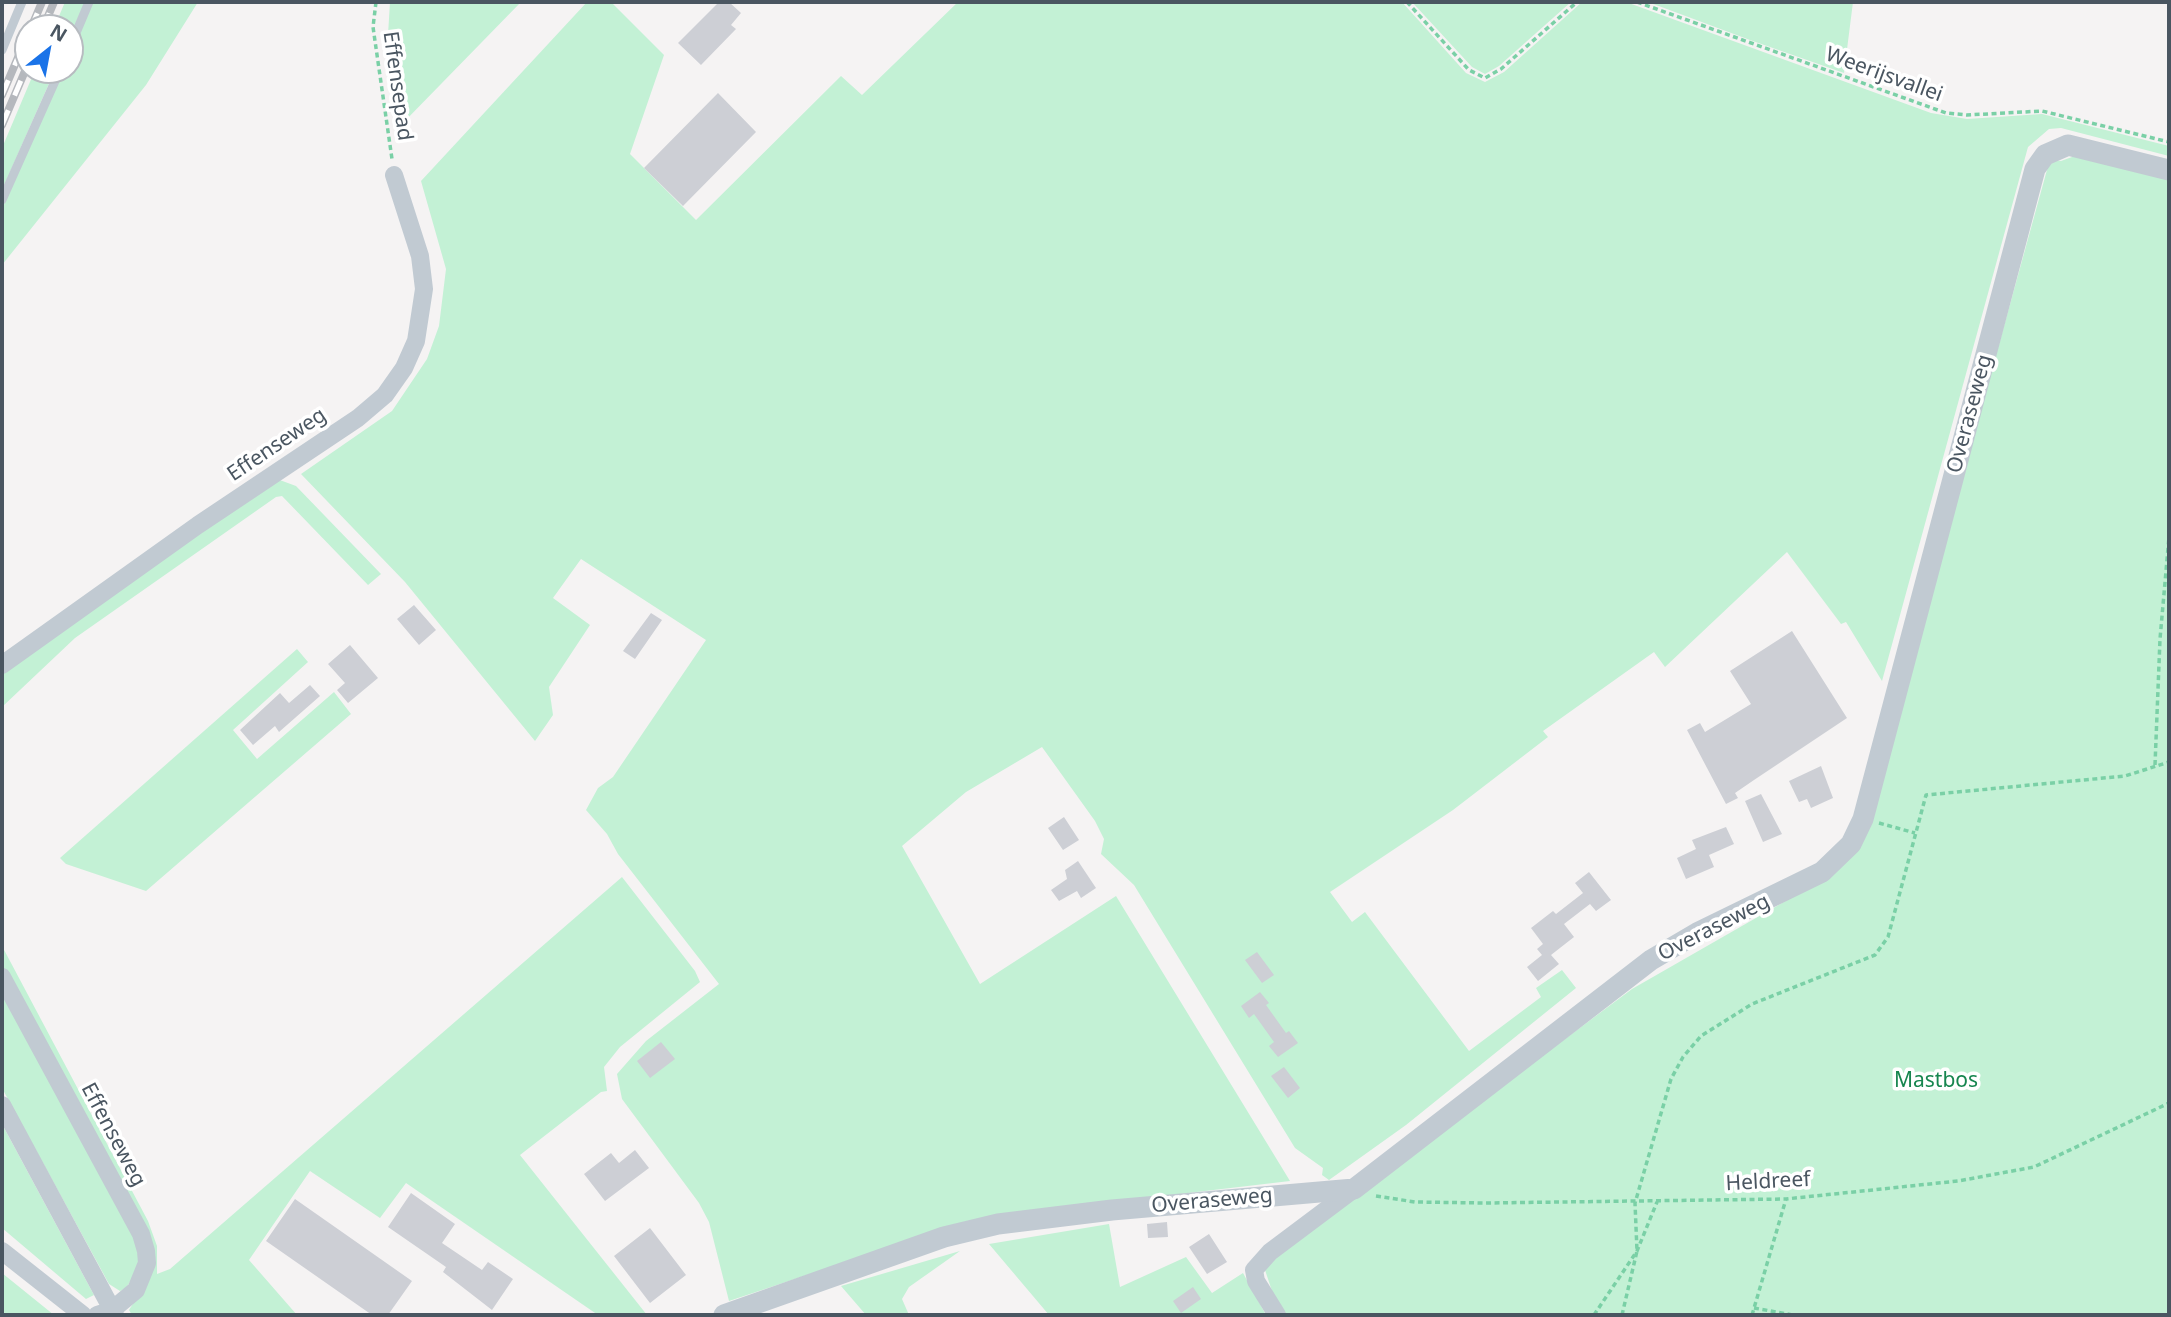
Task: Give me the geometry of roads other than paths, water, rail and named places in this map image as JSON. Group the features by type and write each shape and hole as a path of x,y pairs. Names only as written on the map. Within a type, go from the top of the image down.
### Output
{"street":[{"name":"Overaseweg","path":"724,1315 937,1240 998,1224 1112,1210 1354,1189 1651,960 1696,933 1822,872 1851,844 1863,819 2035,169 2045,155 2068,145 2090,148 2169,170"},
{"name":"Effenseweg","path":"2,665 198,525 358,418 384,395 404,368 416,341 424,289 420,256 394,175"},
{"name":"Effenseweg","path":"2,977 141,1234 147,1263 144,1276 129,1298 108,1314 2,1105"},
{"path":"1277,1315 1256,1281 1254,1270 1270,1252 1354,1189"},
{"path":"2,1251 83,1315"}],"lane":[{"path":"2,50 22,2"},
{"path":"2,200 54,84"}],"railway":[{"path":"37,14 42,2"},
{"path":"49,14 54,2"},
{"path":"2,95 14,67"},
{"path":"2,125 19,84"}],"park label":[{"name":"Mastbos","path":"1936,1081"}]}
